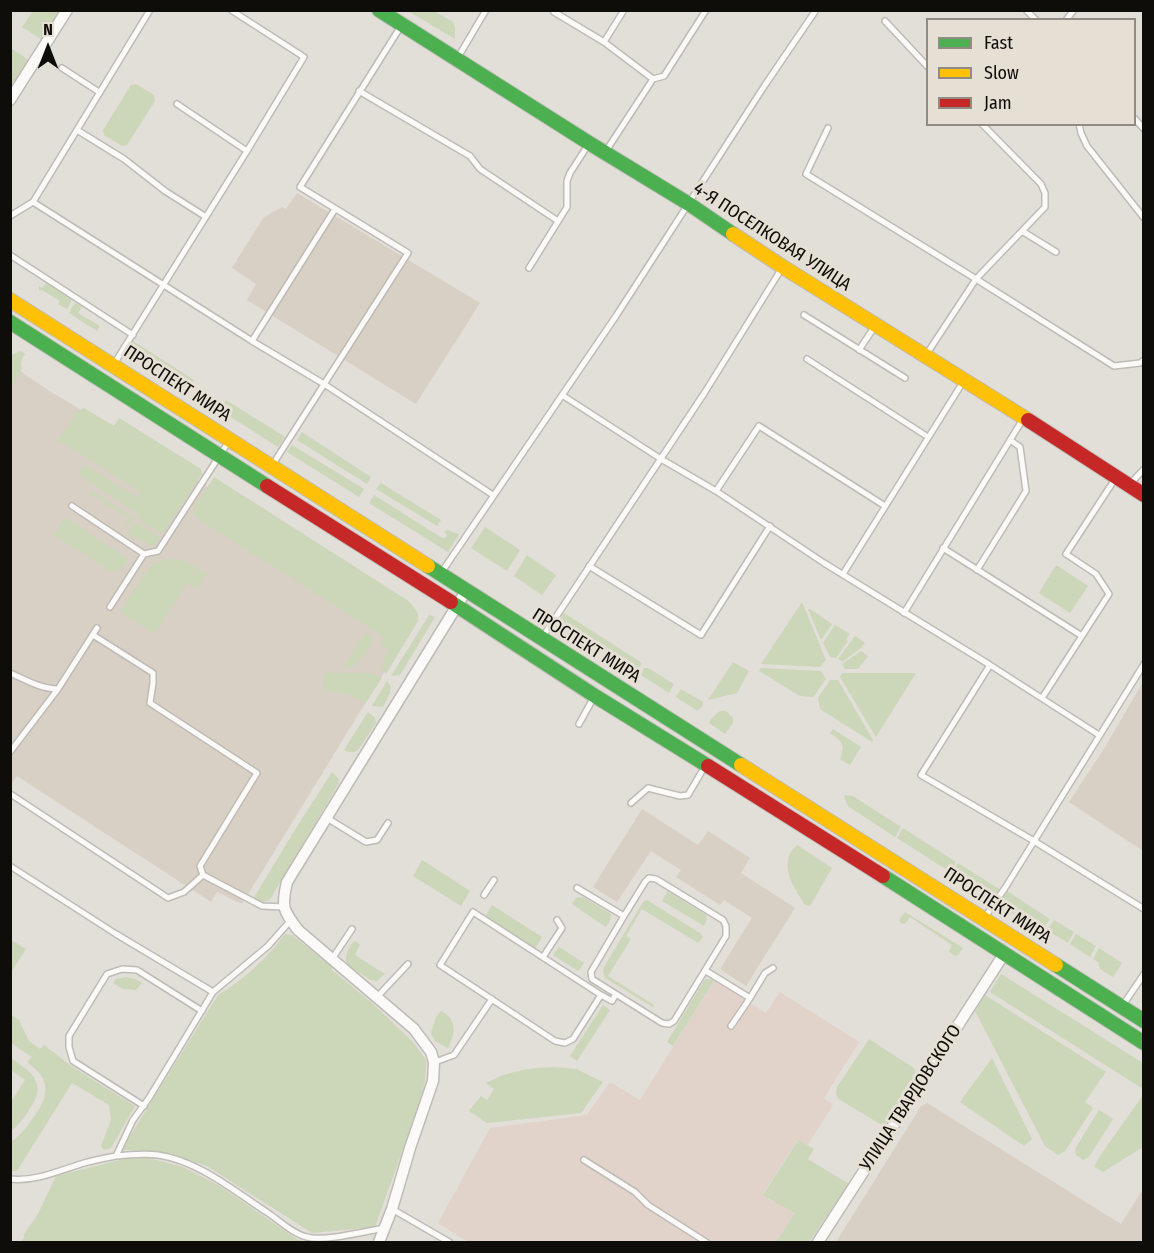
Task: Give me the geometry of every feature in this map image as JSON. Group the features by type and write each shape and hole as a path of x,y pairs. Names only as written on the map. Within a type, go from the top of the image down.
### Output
{"main road":[{"name":"4-Я ПОСЕЛКОВАЯ УЛИЦА","path":"379,10 689,204 783,267 1143,495"},
{"name":"ПРОСПЕКТ МИРА","path":"10,300 1143,1021"},
{"name":"ПРОСПЕКТ МИРА","path":"10,322 1143,1043"}],"street":[{"path":"10,100 67,10"},
{"path":"379,1242 386,1228 433,1081 434,1062 431,1052 414,1029 307,939 291,920 284,907 284,899 287,882 466,591"},
{"name":"УЛИЦА ТВАРДОВСКОГО","path":"818,1242 1004,954"}],"lane":[{"path":"10,216 33,202 150,10"},
{"path":"113,365 248,151 304,57 231,10"},
{"path":"456,60 486,10"},
{"path":"604,42 624,10"},
{"path":"605,153 653,79 664,76 706,10"},
{"path":"440,574 616,316 816,10"},
{"path":"555,12 604,42 653,79"},
{"path":"885,21 926,66"},
{"path":"272,466 408,253 300,187 402,25"},
{"path":"62,68 99,92"},
{"path":"359,91 470,156 480,169 558,221"},
{"path":"177,104 248,151"},
{"path":"925,357 976,279 1046,207 1045,193 1041,184 984,126"},
{"path":"1079,126 1087,146 1143,218"},
{"path":"828,128 806,174 1114,366 1140,363 1143,360"},
{"path":"77,130 124,159 165,191 206,217"},
{"path":"529,268 567,207 567,181 589,143"},
{"path":"33,202 324,384 493,495"},
{"path":"252,341 335,208"},
{"path":"1022,231 1056,252"},
{"path":"10,255 133,335"},
{"path":"542,639 705,392 783,267"},
{"path":"804,315 905,378"},
{"path":"860,350 876,326"},
{"path":"807,358 928,437"},
{"path":"843,574 964,381"},
{"path":"562,395 1099,735"},
{"path":"904,612 1024,418"},
{"path":"716,491 759,426 885,506"},
{"path":"110,607 144,554 158,551 230,440"},
{"path":"977,570 1026,491 1020,447 1010,440"},
{"path":"1128,485 1143,470"},
{"path":"1042,698 1109,594 1096,574 1066,554 1116,477"},
{"path":"72,506 144,554"},
{"path":"589,566 700,635 770,526"},
{"path":"943,548 1082,636"},
{"path":"10,752 58,690 97,628"},
{"path":"93,635 153,673 150,703 257,773 200,866 203,875 262,906 284,907"},
{"path":"984,919 1143,664"},
{"path":"990,665 921,775 1034,841 1143,909"},
{"path":"10,674 58,690"},
{"path":"579,724 595,696"},
{"path":"682,751 693,734"},
{"path":"631,803 648,788 680,796 688,795 706,765"},
{"path":"12,795 168,898 184,892 203,875"},
{"path":"327,818 366,842 377,840 388,823"},
{"path":"10,866 116,934 213,992"},
{"path":"649,878 669,886 723,920 726,926 726,936 706,971 674,1021 669,1024 662,1023 590,976 624,916 649,878"},
{"path":"484,895 494,880"},
{"path":"577,888 624,916"},
{"path":"602,995 573,1040 565,1043 555,1041 440,965 474,912 612,1001 616,994"},
{"path":"116,1156 133,1120 144,1106 213,992 267,946 291,920"},
{"path":"543,957 562,928 557,920"},
{"path":"332,959 352,929"},
{"path":"377,997 408,964"},
{"path":"731,1026 765,973 773,968"},
{"path":"144,1106 73,1060 69,1047 69,1036 107,974 122,969 137,970 202,1011"},
{"path":"706,971 750,998"},
{"path":"1122,1007 1143,974"},
{"path":"434,1062 454,1055 492,999"},
{"path":"10,1179 20,1180 53,1173 116,1156 159,1155 186,1163 211,1175 306,1237 319,1239 386,1228"},
{"path":"584,1160 635,1192 648,1205 706,1242"},
{"path":"392,1209 449,1242"}],"shaded area":[{"path":"297,193 480,303 416,404 247,300 256,284 232,268 263,218 282,207 286,209"},
{"path":"11,365 417,619 242,904 217,892 211,902 17,776 11,784"},
{"path":"1143,682 1144,851 1069,802"},
{"path":"642,809 698,845 708,831 750,858 741,873 795,908 746,986 720,969 752,918 724,900 720,905 676,877 681,870 651,851 617,902 593,887"},
{"path":"714,981 766,1013 780,992 859,1042 824,1098 833,1105 807,1146 797,1140 763,1194 795,1213 776,1242 468,1242 438,1223 490,1128 587,1115 610,1082 640,1100"},
{"path":"927,1103 1121,1224 1143,1189 1143,1242 836,1242 921,1106"}],"green space":[{"path":"33,11 61,11 42,40 22,27"},
{"path":"408,11 434,11 453,22 455,39"},
{"path":"11,48 30,61 11,91"},
{"path":"136,84 154,95 155,101 127,145 122,146 104,135 103,130 131,85"},
{"path":"46,283 71,299 67,309 58,304 60,301 42,290 39,291 39,286 42,288"},
{"path":"75,303 82,307 78,313 100,326 97,331 69,313"},
{"path":"133,341 194,380 188,389 128,350"},
{"path":"21,351 25,354 21,362 22,369 11,388 11,355"},
{"path":"226,400 285,437 278,447 220,410"},
{"path":"84,408 114,426 119,418 201,469 202,474 162,534 141,522 136,512 78,475 85,465 139,498 139,491 58,440 78,411"},
{"path":"302,432 371,477 367,484 297,440"},
{"path":"292,445 364,489 359,497 287,452"},
{"path":"214,477 407,600 414,607 418,621 386,674 382,664 389,650 380,644 384,637 193,514 194,508"},
{"path":"381,483 441,520 437,526 376,489"},
{"path":"92,491 134,518 128,527 125,525 129,519 90,494"},
{"path":"374,495 442,538 447,535 444,532 447,530 459,534 448,552 369,503"},
{"path":"65,517 129,559 122,569 111,572 54,535"},
{"path":"135,522 160,537 154,546 128,533"},
{"path":"485,527 520,550 507,571 471,548"},
{"path":"527,555 556,575 542,595 514,576"},
{"path":"166,559 181,559 207,573 196,589 187,583 155,634 120,612 149,568"},
{"path":"1056,565 1088,586 1070,613 1039,593"},
{"path":"802,602 826,660 820,667 761,664"},
{"path":"808,609 832,624 821,640"},
{"path":"564,613 642,663 636,672 558,623"},
{"path":"429,615 435,617 400,675 391,676"},
{"path":"835,625 850,634 836,658 830,657 823,643"},
{"path":"366,632 372,638 373,643 355,666 346,667 344,665"},
{"path":"855,636 865,643 842,662 838,659"},
{"path":"861,651 868,656 858,669 845,669 842,664"},
{"path":"733,662 749,671 737,693 708,700"},
{"path":"644,668 648,668 674,684 669,693 641,675"},
{"path":"761,668 821,671 826,679 813,697 800,696 759,671"},
{"path":"324,673 369,673 382,678 365,704 349,694 326,691 322,684"},
{"path":"842,673 916,673 876,737 840,677"},
{"path":"830,680 838,680 873,740 872,742 820,709 818,698"},
{"path":"387,681 391,687 383,707 372,706"},
{"path":"681,689 703,702 702,707 696,710 676,697"},
{"path":"720,711 726,711 733,718 733,723 725,734 709,723"},
{"path":"368,712 375,718 376,723 358,750 348,752 344,750"},
{"path":"833,729 861,747 850,765 840,759 843,747 840,741 830,733"},
{"path":"332,772 339,779 339,783 272,896 263,902 253,899 293,833"},
{"path":"845,795 853,796 901,827 895,837 848,806"},
{"path":"903,828 956,862 950,872 897,838"},
{"path":"797,845 832,868 810,906 805,905 789,876 790,855"},
{"path":"422,860 470,891 461,906 413,876"},
{"path":"958,863 999,889 993,900 952,873"},
{"path":"668,891 706,915 704,926 662,901"},
{"path":"1007,891 1050,919 1041,932 999,904"},
{"path":"583,897 611,914 606,927 572,904 576,898"},
{"path":"647,900 703,937 698,943 642,909 626,936 631,939 608,976 654,1005 653,1007 605,978 603,972 643,902"},
{"path":"492,905 542,937 535,949 485,917"},
{"path":"905,912 963,948 955,956 949,952 952,945 910,917 905,924 901,923 899,920"},
{"path":"1054,920 1074,932 1068,943 1047,930"},
{"path":"285,934 292,935 332,967 332,970 372,1003 413,1042 426,1060 425,1082 418,1107 375,1227 312,1233 207,1166 166,1153 123,1150 218,995 255,968"},
{"path":"1076,934 1096,946 1090,957 1070,944"},
{"path":"11,940 26,949 11,972"},
{"path":"356,941 360,945 355,955 385,974 377,981 371,980 348,966 347,954 353,942"},
{"path":"559,947 584,963 578,971 553,955"},
{"path":"1099,948 1122,963 1113,977 1100,969 1098,962 1093,959"},
{"path":"1001,974 1143,1063 1143,1089 990,992"},
{"path":"126,977 142,983 136,990 123,989 113,983 116,979"},
{"path":"705,979 714,981 673,1046 667,1042"},
{"path":"985,995 1106,1072 1085,1102 1093,1108 1065,1151 1058,1155 1045,1146 975,1011"},
{"path":"603,1005 610,1010 577,1061 570,1056"},
{"path":"441,1011 450,1018 454,1027 448,1048 435,1041 431,1033 436,1017"},
{"path":"11,1015 19,1020 29,1041 40,1049 44,1045 74,1068 135,1106 111,1148 104,1150 101,1146 111,1120 109,1105 72,1083 17,1171 11,1171 11,1142 39,1110 45,1095 45,1088 40,1075 27,1062 32,1057 11,1043"},
{"path":"869,1039 914,1068 916,1075 885,1127 842,1101 836,1094 837,1087"},
{"path":"11,1058 31,1074 37,1086 37,1093 35,1101 23,1119 11,1131 11,1102 25,1080 11,1070"},
{"path":"992,1058 1032,1139 1024,1146 960,1102"},
{"path":"554,1067 576,1069 603,1082 581,1113 487,1123 469,1111 481,1096 487,1100 494,1089 486,1083 519,1071"},
{"path":"1143,1095 1143,1147 1103,1172 1094,1167 1100,1156"},
{"path":"1099,1110 1113,1119 1089,1157 1083,1160 1076,1155 1075,1149"},
{"path":"798,1140 814,1149 808,1159 849,1184 809,1242 776,1242 795,1213 763,1195"},
{"path":"149,1158 183,1167 220,1186 298,1240 308,1242 20,1242 38,1214 56,1176 124,1159"}],"traffic: fast":[{"path":"379,10 689,204 733,234"},
{"path":"10,322 267,486"},
{"path":"428,566 741,765"},
{"path":"451,602 708,766"},
{"path":"883,876 1144,1043"},
{"path":"1056,965 1144,1021"}],"traffic: slow":[{"path":"733,234 1028,420"},
{"path":"10,300 428,566"},
{"path":"741,765 1056,965"}],"traffic: jam":[{"path":"1028,420 1144,495"},
{"path":"267,486 451,602"},
{"path":"708,766 883,876"}]}
